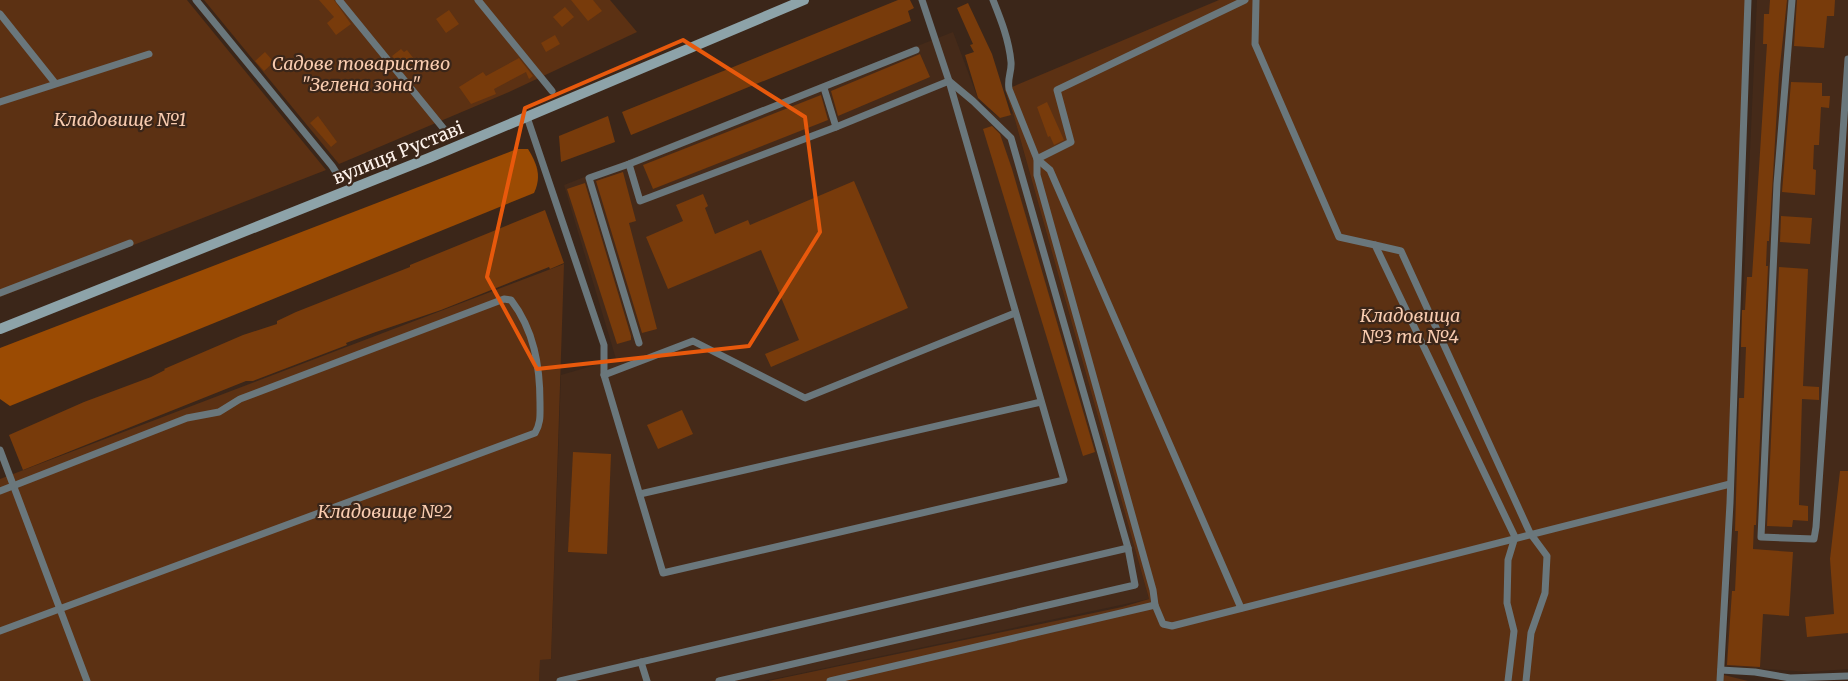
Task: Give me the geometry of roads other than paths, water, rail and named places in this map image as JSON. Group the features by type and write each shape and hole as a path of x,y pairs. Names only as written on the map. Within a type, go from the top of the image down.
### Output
{"main road":[{"name":"вулиця Руставі","path":"0,329 342,194 804,0"}],"lane":[{"path":"196,0 332,166 341,180"},
{"path":"339,0 448,134"},
{"path":"478,0 552,91"},
{"path":"527,117 604,345 604,375 663,573 1064,480 949,81 922,0"},
{"path":"993,0 1006,33 1012,64 1007,79 1009,89 1037,159 1036,175 1150,580 1155,605 1160,619 1167,626 1730,484"},
{"path":"1037,159 1072,142 1057,90 1245,0"},
{"path":"1256,0 1255,44 1339,237 1401,251 1530,533 1548,556 1545,593 1531,633 1526,681"},
{"path":"1720,681 1730,484 1748,0"},
{"path":"1792,0 1777,194 1761,537 1814,539 1848,59"},
{"path":"0,14 55,83"},
{"path":"639,343 589,178 824,88 916,50"},
{"path":"0,102 150,54"},
{"path":"629,164 640,201 836,127 949,81"},
{"path":"719,681 1136,585 1128,548 1011,138 973,100 949,81"},
{"path":"824,88 836,127"},
{"path":"1037,159 1050,170 1241,608"},
{"path":"0,293 130,243"},
{"path":"1375,245 1515,537 1508,560 1507,603 1514,631 1508,681"},
{"path":"0,491 187,418 219,412 240,399 504,299 511,300 516,306 535,348 540,372 540,425 535,433 0,631"},
{"path":"604,375 693,341 805,398 1015,313"},
{"path":"640,494 1041,402"},
{"path":"0,450 4,473 12,486 87,681"},
{"path":"560,681 1128,548"},
{"path":"830,681 1155,605"},
{"path":"641,662 647,681"},
{"path":"1721,670 1755,672 1790,678 1848,676"}],"park label":[{"name":"Садове товариство \"Зелена зона\"","path":"361,74"},
{"name":"Кладовище №1","path":"120,120"},
{"name":"Кладовища №3 та №4","path":"1410,326"},
{"name":"Кладовище №2","path":"385,512"}]}
